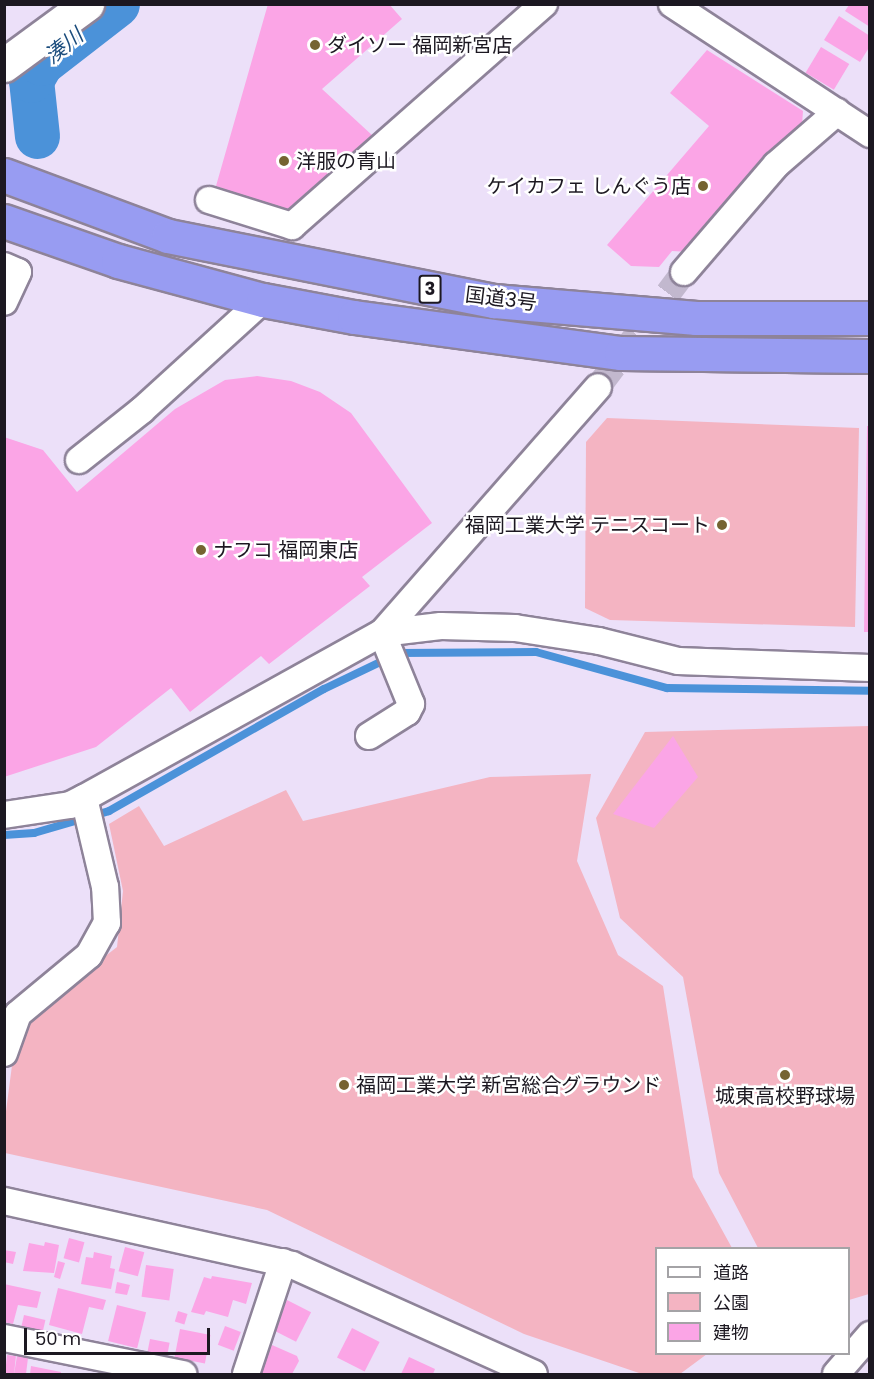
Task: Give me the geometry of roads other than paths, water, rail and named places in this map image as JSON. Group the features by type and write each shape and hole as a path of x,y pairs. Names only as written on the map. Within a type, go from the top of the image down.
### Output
{"highway":[{"name":"国道3号","path":"7,173 168,236 494,301 696,318 870,318"},
{"name":"国道3号","path":"4,221 118,261 263,300 354,317 621,352 870,356"}],"main road":[{"path":"4,65 87,4"}],"street":[{"path":"209,200 292,225 544,4"},
{"path":"672,4 870,134"},
{"path":"684,272 776,165 837,112"},
{"path":"4,266 18,272 4,302"},
{"path":"79,460 142,410 263,300"},
{"path":"4,815 70,805 382,633 598,387"},
{"path":"382,633 441,626 515,628 599,641 678,661 870,668"},
{"path":"369,736 407,711 411,704 382,633"},
{"path":"4,1053 18,1014 89,955 108,923 105,887 84,798"},
{"path":"4,1202 284,1262 534,1374"},
{"path":"246,1374 284,1262"},
{"path":"836,1374 870,1335"},
{"path":"4,1338 183,1374"}],"waterway":[{"name":"湊川","path":"37,136 31,80 41,63 117,4"},
{"path":"4,835 34,833 109,811 324,689 399,653 536,652 667,688 870,691"}],"tunnel":[{"path":"598,387 684,272"}],"place":[{"name":"ダイソー 福岡新宮店","path":"315,45"},
{"name":"洋服の青山","path":"284,161"},
{"name":"ケイカフェ しんぐう店","path":"703,186"},
{"name":"福岡工業大学 テニスコート","path":"722,525"},
{"name":"ナフコ 福岡東店","path":"201,550"},
{"name":"城東高校野球場","path":"785,1075"},
{"name":"福岡工業大学 新宮総合グラウンド","path":"344,1085"}]}
